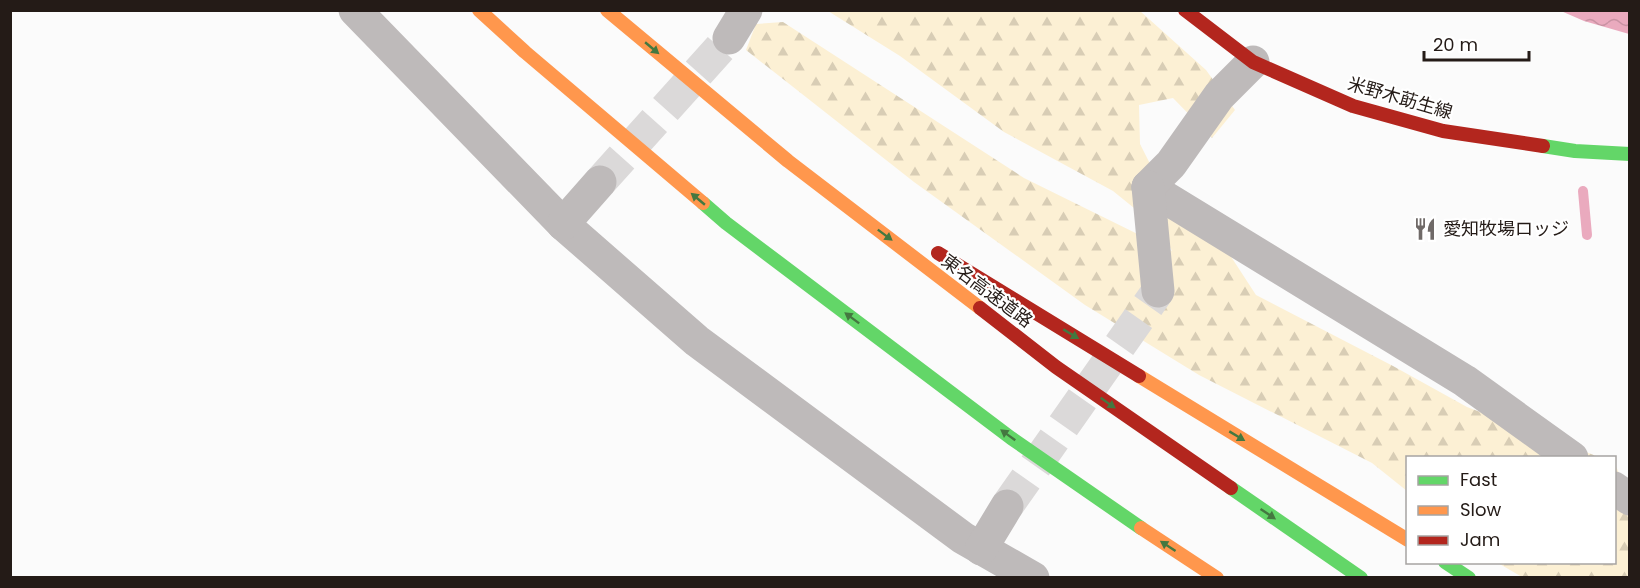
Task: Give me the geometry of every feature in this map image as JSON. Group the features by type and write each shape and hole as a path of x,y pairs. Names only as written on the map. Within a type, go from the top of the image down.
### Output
{"main road":[{"path":"479,10 525,52 735,230 1011,438 1217,578"},
{"name":"東名高速道路","path":"607,10 788,161 1056,367 1361,578"},
{"name":"米野木莇生線","path":"1185,10 1253,62 1353,106 1443,131 1575,151 1629,154"},
{"path":"788,161 900,230"},
{"path":"930,248 1406,539"},
{"path":"1448,564 1469,578"}],"street":[{"path":"355,10 563,224 697,341 963,538 1033,578"},
{"path":"729,38 746,10"},
{"path":"1148,187 1192,138 1219,96 1253,62"},
{"path":"563,224 600,182"},
{"path":"1148,187 1158,291"},
{"path":"1148,187 1465,381 1569,456"},
{"path":"1616,489 1629,499"},
{"path":"981,549 1007,506"}],"green space":[{"path":"828,11 1140,11 1206,70 1235,110 1212,138 1173,98 1139,105 1140,144 1178,219 1228,252 1256,295 1467,407 1596,456 1406,456 1406,490 1372,463 1199,375 1085,305 914,182 746,50 756,24 783,22 1024,178 1172,251 1160,229 1113,191 1004,132 900,56"},
{"path":"1616,466 1629,496 1629,577 1522,577 1500,564 1616,564"}],"water":[{"path":"1561,11 1629,11 1629,34 1584,21"}],"waterway":[{"path":"1583,191 1587,235"}],"tunnel":[{"path":"600,182 729,38"},
{"path":"1007,506 1158,291"}],"traffic: fast":[{"path":"1543,146 1575,151 1630,154"},
{"path":"703,203 726,223 1011,438 1141,528"},
{"path":"1231,488 1361,578"},
{"path":"1448,564 1469,578"}],"traffic: slow":[{"path":"479,10 703,203"},
{"path":"607,10 788,161 980,308"},
{"path":"1139,376 1406,539"},
{"path":"1141,528 1217,578"}],"traffic: jam":[{"path":"1185,10 1253,62 1353,106 1443,131 1543,146"},
{"path":"938,253 1139,376"},
{"path":"980,308 1056,367 1231,488"}],"place":[{"name":"愛知牧場ロッジ","path":"1425,229"}]}
